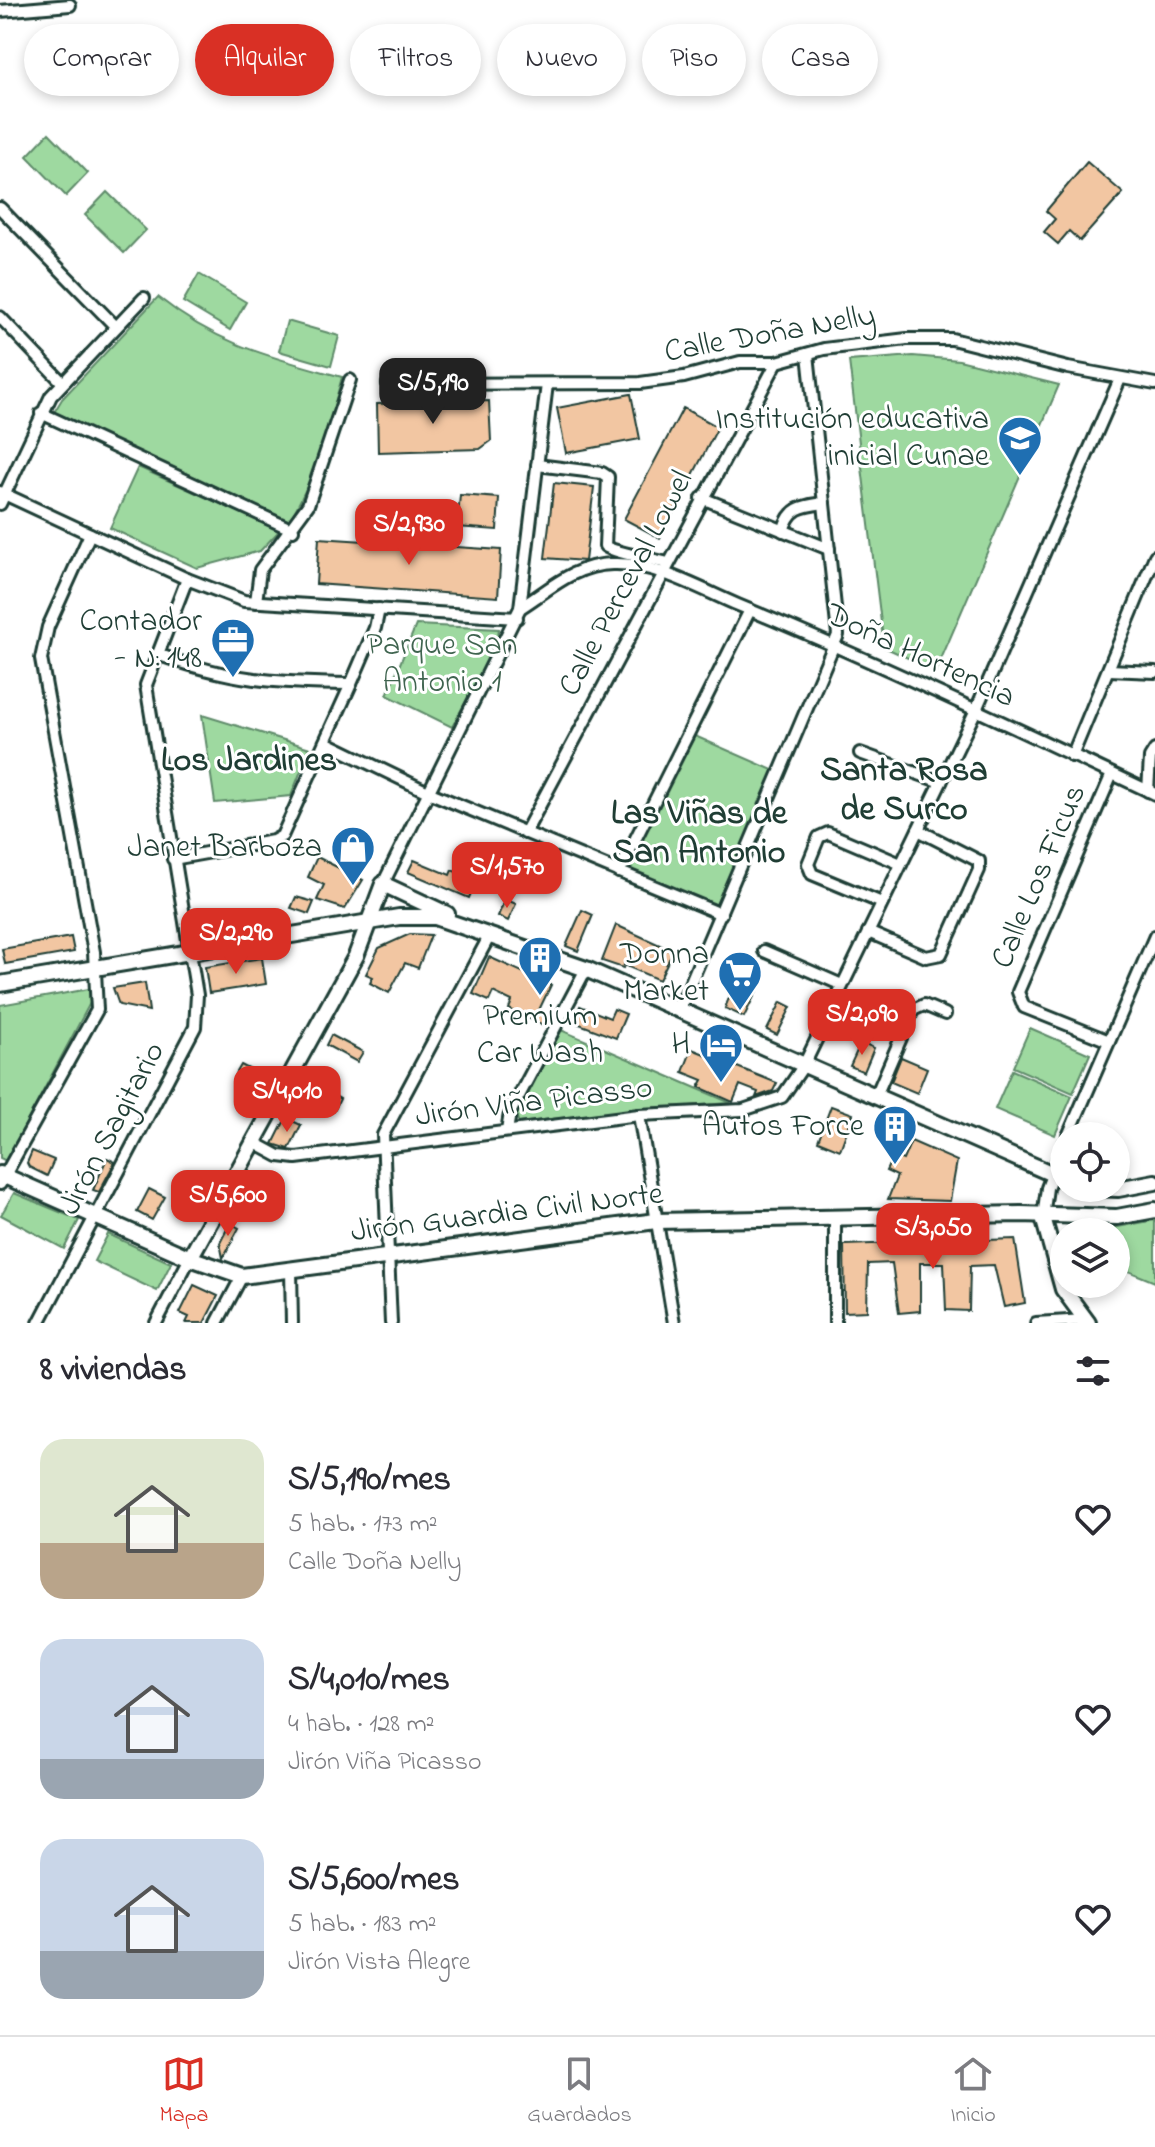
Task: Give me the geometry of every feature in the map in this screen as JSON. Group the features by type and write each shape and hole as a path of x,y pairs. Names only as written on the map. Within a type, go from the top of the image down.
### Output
{"main road":[{"path":"190,1258 356,956 383,884 490,935"},
{"path":"0,984 190,950 427,916 586,969 1050,1174"},
{"name":"Jirón Guardia Civil Norte","path":"1,1178 96,1215 190,1258 242,1276 656,1221 724,1217 1117,1217 1155,1210"},
{"path":"1130,1187 1155,1182"},
{"path":"1043,1217 1063,1289 1087,1322"}],"street":[{"path":"0,11 70,5"},
{"path":"0,208 116,327"},
{"path":"144,298 62,382 41,413 2,496 187,579 233,598 256,602 518,613 561,579 595,565 664,568"},
{"path":"0,317 62,382"},
{"name":"Calle Doña Nelly","path":"388,384 640,383 684,377 740,362 777,362 808,354 907,339 952,339 1120,379 1155,384"},
{"path":"679,1010 836,646 838,635 808,354"},
{"name":"Calle Perceval Lowel","path":"525,833 664,568 777,362"},
{"name":"Jirón Viña Picasso","path":"255,1143 288,1158 639,1115 743,1110 766,1105 782,1097 804,1065 975,712 1120,379"},
{"path":"256,602 260,570 272,550 293,530 318,481 350,380"},
{"path":"383,884 518,613 547,384"},
{"path":"41,413 293,530"},
{"path":"537,465 602,473 608,477 605,546 610,550 635,552 664,568"},
{"path":"702,498 829,549"},
{"path":"783,531 792,512 799,506 824,503"},
{"path":"1,1178 97,1010 97,966 41,659 48,627 90,534"},
{"path":"1072,756 1149,583 1155,556"},
{"name":"Doña Hortencia","path":"664,568 1152,792"},
{"name":"Jirón Sagitario","path":"39,1323 195,1027 197,995 146,685 187,579"},
{"path":"173,859 273,841 282,836 375,628 379,609"},
{"path":"619,872 750,610"},
{"path":"157,654 207,672 254,682 351,684"},
{"path":"1109,670 1155,672"},
{"path":"325,742 428,792 721,914"},
{"path":"1152,792 1150,758 1155,750"},
{"path":"860,753 941,782"},
{"name":"Calle Los Ficus","path":"1109,1041 1024,1007 1019,1001 1018,992 1112,774"},
{"path":"868,932 926,957 941,954 979,870 979,861 918,830"},
{"path":"882,903 812,874 808,864 819,837 828,833 901,864"},
{"path":"391,1323 381,1148 389,1120 490,935"},
{"path":"1074,1122 1155,936"},
{"path":"764,951 842,985"},
{"path":"507,1131 510,1113 586,969"},
{"path":"875,1098 913,1010 924,1005 945,1014"},
{"path":"639,1115 674,1323"},
{"path":"1043,1217 1050,1198"},
{"path":"835,1218 835,1323"},
{"path":"156,1323 190,1258"},
{"path":"291,1270 292,1323"},
{"path":"217,1323 242,1276"},
{"path":"1036,1323 1087,1322"}],"green space":[{"path":"49,133 88,173 66,196 27,156"},
{"path":"107,192 146,230 124,253 85,215"},
{"path":"199,274 246,302 230,330 183,302"},
{"path":"158,297 202,327 246,348 342,377 313,471 287,524 53,414 62,399"},
{"path":"287,321 339,336 331,366 279,351"},
{"path":"913,356 959,360 1059,385 936,671 884,647 849,361"},
{"path":"138,467 278,532 260,551 197,568 110,528"},
{"name":"Parque San Antonio 1","path":"416,625 499,629 496,645 452,727 387,695"},
{"path":"202,715 310,748 291,796 215,803"},
{"path":"695,736 775,771 715,907 625,867"},
{"path":"89,989 90,1003 6,1161 0,1158 0,1005"},
{"path":"1030,1028 1090,1054 1073,1093 1013,1067"},
{"path":"561,1030 731,1103 628,1110 519,1123 516,1115"},
{"path":"1012,1070 1072,1096 1061,1122 1050,1122 1050,1133 995,1109"},
{"path":"14,1193 79,1220 64,1249 1,1215"},
{"path":"1155,1220 1155,1282 1130,1272 1130,1225"},
{"path":"108,1234 171,1263 157,1291 94,1261"}],"building":[{"path":"1087,162 1123,193 1080,241 1069,231 1058,244 1044,232 1055,219 1046,211"},
{"path":"631,394 640,439 566,453 557,408"},
{"path":"489,401 491,441 480,449 378,452 377,404"},
{"path":"683,408 718,427 660,538 624,519"},
{"path":"554,483 594,487 585,561 545,558"},
{"path":"460,495 499,498 497,530 457,527"},
{"path":"319,538 501,550 498,597 316,584"},
{"path":"317,857 363,880 345,909 317,900 324,885 308,877"},
{"path":"414,860 450,875 452,870 461,874 460,877 475,884 469,898 408,872"},
{"path":"296,897 314,902 309,914 291,908"},
{"path":"505,899 516,904 508,921 498,916"},
{"path":"582,910 593,915 578,951 566,946"},
{"path":"616,925 673,951 659,980 624,965 623,968 602,961"},
{"path":"410,934 431,935 418,968 405,963 389,993 370,983 373,977 366,974 379,948"},
{"path":"71,937 74,952 5,964 2,949"},
{"path":"489,957 551,985 539,1010 548,1014 543,1025 509,1009 512,1001 493,992 489,1001 473,994"},
{"path":"262,958 266,984 209,993 205,967"},
{"path":"145,983 149,1011 119,1005 113,988"},
{"path":"746,983 758,988 744,1017 725,1008 729,998 737,1002"},
{"path":"781,1002 791,1007 777,1035 767,1030"},
{"path":"580,1006 610,1018 614,1009 626,1014 616,1038 574,1022"},
{"path":"331,1035 363,1052 357,1062 326,1045"},
{"path":"861,1042 874,1048 864,1072 850,1066"},
{"path":"692,1049 777,1083 773,1091 756,1097 758,1092 740,1085 733,1102 699,1087 703,1080 683,1072"},
{"path":"901,1057 927,1068 917,1093 891,1082"},
{"path":"241,1065 272,1081 265,1093 234,1077"},
{"path":"307,1080 340,1099 334,1111 301,1092"},
{"path":"831,1106 853,1114 840,1150 818,1141"},
{"path":"286,1118 301,1125 289,1149 273,1144"},
{"path":"911,1141 957,1161 950,1201 888,1199 897,1176 886,1171 893,1156 903,1160"},
{"path":"32,1151 54,1160 47,1176 29,1167 27,1163"},
{"path":"107,1158 115,1162 99,1192 93,1190"},
{"path":"149,1189 165,1197 152,1220 137,1212"},
{"path":"230,1223 239,1228 223,1258 220,1243"},
{"path":"1015,1239 1025,1303 1004,1307 994,1265 970,1266 969,1311 946,1310 944,1263 920,1263 920,1311 899,1313 892,1263 868,1264 867,1311 845,1312 844,1245"},
{"path":"194,1285 218,1296 204,1323 186,1323 189,1317 180,1313"}],"place":[{"name":"Institución educativa inicial Cunae","path":"1020,477"},
{"name":"Contador - N: 148","path":"233,679"},
{"name":"Janet Barboza","path":"353,887"},
{"name":"Premium Car Wash","path":"540,997"},
{"name":"Donna Market","path":"740,1012"},
{"name":"H","path":"721,1084"},
{"name":"Autos Force","path":"895,1166"}],"district":[{"name":"Los Jardines","path":"249,762"},
{"name":"Santa Rosa de Surco","path":"904,792"},
{"name":"Las Viñas de San Antonio","path":"699,834"}]}
